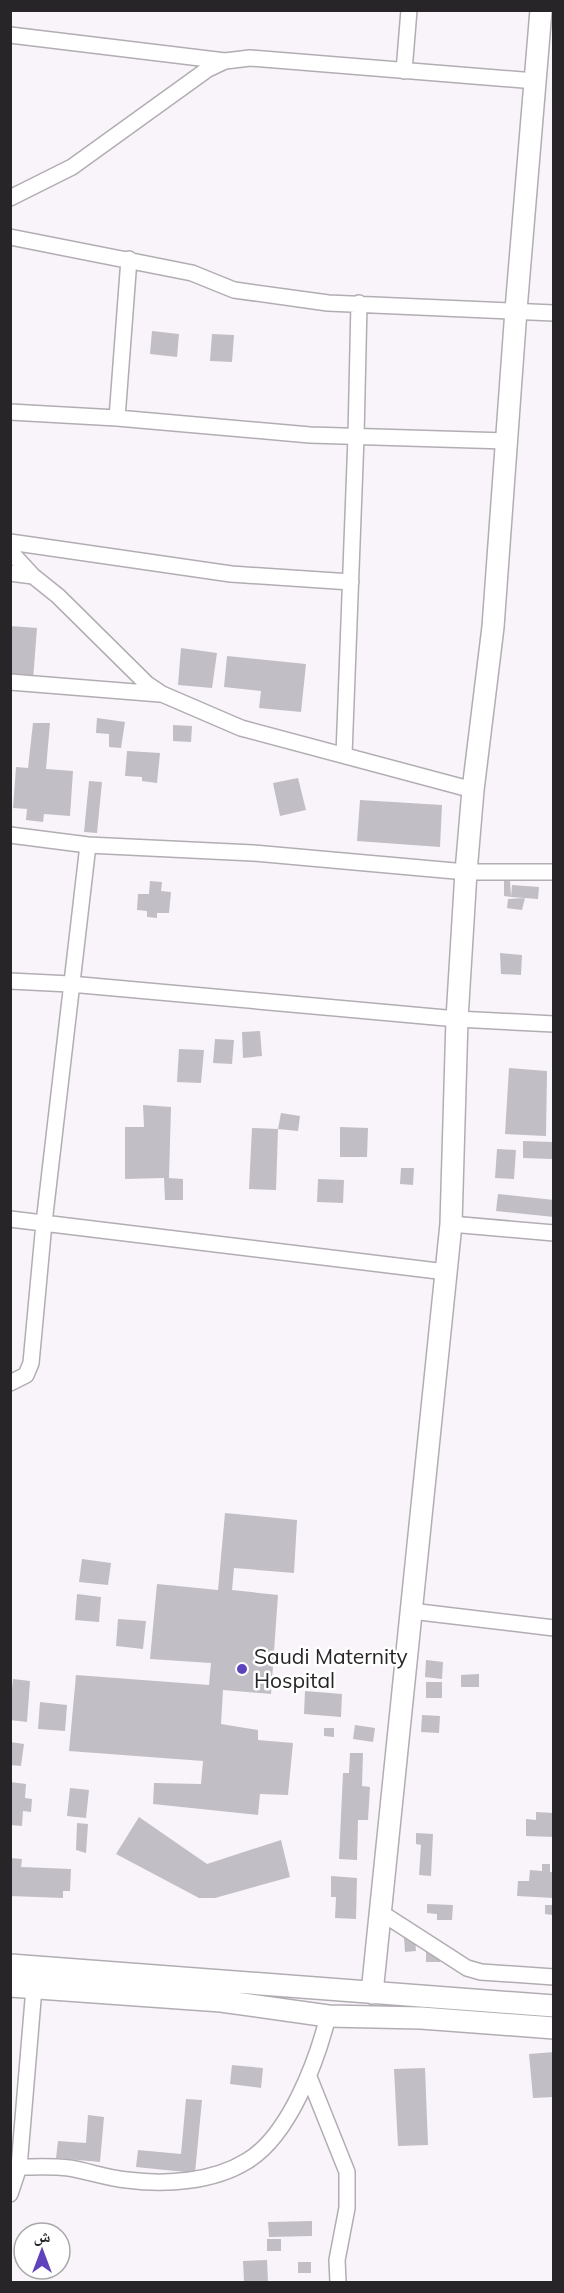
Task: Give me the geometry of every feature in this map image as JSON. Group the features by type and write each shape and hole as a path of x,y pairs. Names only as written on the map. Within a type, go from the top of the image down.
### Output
{"street":[{"path":"404,71 409,10"},
{"path":"372,1993 451,1224 457,1019 466,872 473,790 493,627 541,10"},
{"path":"10,35 225,61 250,58 535,81"},
{"path":"10,198 72,167 181,87 225,61"},
{"path":"10,237 192,273 234,290 328,303 554,313"},
{"path":"117,418 129,259"},
{"path":"344,755 359,303"},
{"path":"10,412 117,418 310,435 506,441"},
{"path":"10,542 231,574 351,582"},
{"path":"10,551 33,576 58,596 147,684 162,694 242,728 473,790"},
{"path":"10,573 33,576"},
{"path":"10,682 162,694"},
{"path":"10,835 88,845 253,853 466,872 554,872"},
{"path":"10,1383 26,1375 31,1363 70,984 88,845"},
{"path":"10,981 70,984 457,1019 554,1024"},
{"path":"10,1219 446,1272"},
{"path":"451,1224 554,1233"},
{"path":"411,1611 554,1628"},
{"path":"380,1912 467,1968 482,1972 554,1977"},
{"path":"10,1965 222,1991 328,2016 420,2018 554,2028"},
{"path":"10,1986 372,1993 554,2006"},
{"path":"10,2194 19,2167 34,1988"},
{"path":"19,2167 67,2168 127,2180 178,2181 209,2176 248,2161 270,2141 309,2077 328,2016"},
{"path":"309,2077 347,2172 347,2208 337,2260 338,2283"}],"building":[{"path":"152,331 179,334 177,357 150,354"},
{"path":"212,334 234,335 232,362 210,361"},
{"path":"10,626 37,628 33,680 10,678"},
{"path":"181,648 217,653 212,688 178,685"},
{"path":"227,656 306,664 301,712 259,708 261,691 224,687"},
{"path":"97,718 125,722 121,748 109,747 109,734 96,733"},
{"path":"33,723 50,723 46,769 73,771 70,816 44,814 43,822 26,820 27,809 13,808 16,767 28,768"},
{"path":"173,725 192,726 191,742 173,741"},
{"path":"127,751 160,753 157,783 142,781 142,777 125,776"},
{"path":"298,778 306,810 280,816 273,783"},
{"path":"89,781 102,782 97,833 84,832"},
{"path":"360,800 442,805 440,847 357,841"},
{"path":"504,880 510,880 511,897 504,896"},
{"path":"150,881 162,882 161,891 171,892 169,913 157,913 157,918 147,917 147,911 137,910 138,894 149,894"},
{"path":"512,885 539,887 538,899 511,897"},
{"path":"525,898 522,910 507,908 508,899"},
{"path":"500,953 522,955 521,975 501,974"},
{"path":"260,1031 262,1056 243,1058 242,1032"},
{"path":"215,1039 234,1040 232,1064 213,1063"},
{"path":"179,1049 204,1050 201,1083 177,1082"},
{"path":"509,1068 547,1071 546,1136 505,1134"},
{"path":"143,1105 171,1107 169,1178 183,1179 183,1200 165,1200 164,1178 125,1179 125,1127 144,1127"},
{"path":"281,1113 300,1116 298,1131 278,1129"},
{"path":"340,1127 368,1128 367,1157 340,1157"},
{"path":"252,1128 278,1129 276,1190 249,1189"},
{"path":"523,1141 552,1142 552,1159 523,1158"},
{"path":"497,1149 516,1150 514,1179 495,1178"},
{"path":"401,1168 414,1168 413,1185 400,1184"},
{"path":"318,1179 344,1180 343,1203 317,1202"},
{"path":"498,1194 554,1200 554,1217 496,1211"},
{"name":"Saudi Maternity Hospital","path":"225,1513 297,1520 294,1573 234,1568 232,1590 278,1595 271,1694 223,1690 221,1724 258,1730 258,1740 293,1743 288,1795 260,1794 258,1815 153,1804 154,1783 201,1784 203,1761 69,1751 76,1675 209,1685 211,1663 150,1659 157,1584 218,1590"},
{"path":"82,1559 111,1563 108,1585 79,1582"},
{"path":"77,1594 101,1597 99,1622 75,1620"},
{"path":"118,1619 146,1621 143,1649 116,1646"},
{"path":"426,1660 443,1662 442,1679 425,1677"},
{"path":"479,1674 479,1687 461,1687 461,1675"},
{"path":"13,1679 30,1681 27,1722 10,1720 10,1689 12,1689"},
{"path":"426,1682 442,1682 442,1698 426,1698"},
{"path":"305,1691 342,1694 341,1717 304,1714"},
{"path":"40,1702 67,1705 65,1731 38,1729"},
{"path":"422,1715 440,1716 439,1733 421,1732"},
{"path":"355,1725 375,1728 373,1742 353,1739"},
{"path":"324,1728 334,1728 334,1737 324,1736"},
{"path":"10,1742 24,1744 21,1766 10,1765"},
{"path":"350,1753 363,1753 362,1786 370,1787 368,1820 358,1820 357,1860 339,1859 343,1773 349,1773"},
{"path":"10,1782 26,1784 25,1798 32,1799 31,1812 23,1811 22,1826 10,1825"},
{"path":"70,1788 89,1790 86,1818 67,1816"},
{"path":"536,1812 554,1813 554,1837 526,1836 526,1819 536,1820"},
{"path":"139,1817 207,1864 281,1840 290,1877 215,1898 199,1898 116,1854"},
{"path":"77,1823 88,1824 86,1853 76,1850"},
{"path":"416,1833 433,1834 431,1876 419,1875 421,1845 416,1844"},
{"path":"10,1858 22,1859 21,1867 71,1869 70,1891 63,1891 63,1898 10,1896"},
{"path":"542,1864 550,1864 550,1872 554,1872 554,1898 517,1896 518,1881 529,1881 530,1870 542,1871"},
{"path":"331,1876 357,1878 356,1919 335,1918 336,1897 331,1897"},
{"path":"427,1904 453,1905 452,1920 437,1920 437,1914 427,1913"},
{"path":"545,1905 554,1905 553,1915 545,1914"},
{"path":"415,1937 416,1951 405,1952 404,1938"},
{"path":"426,1949 441,1949 440,1962 426,1962"},
{"path":"554,2052 554,2097 533,2098 529,2054"},
{"path":"232,2065 263,2068 261,2088 230,2084"},
{"path":"425,2068 428,2145 398,2146 394,2069"},
{"path":"186,2099 202,2100 195,2173 136,2167 138,2150 181,2154"},
{"path":"88,2115 104,2117 100,2162 56,2158 58,2141 86,2143"},
{"path":"312,2221 312,2236 269,2237 268,2222"},
{"path":"267,2239 281,2239 281,2251 267,2251"},
{"path":"267,2260 268,2282 244,2282 243,2261"},
{"path":"298,2262 311,2262 311,2273 298,2273"}],"place":[{"name":"Saudi Maternity Hospital","path":"242,1669"}]}
